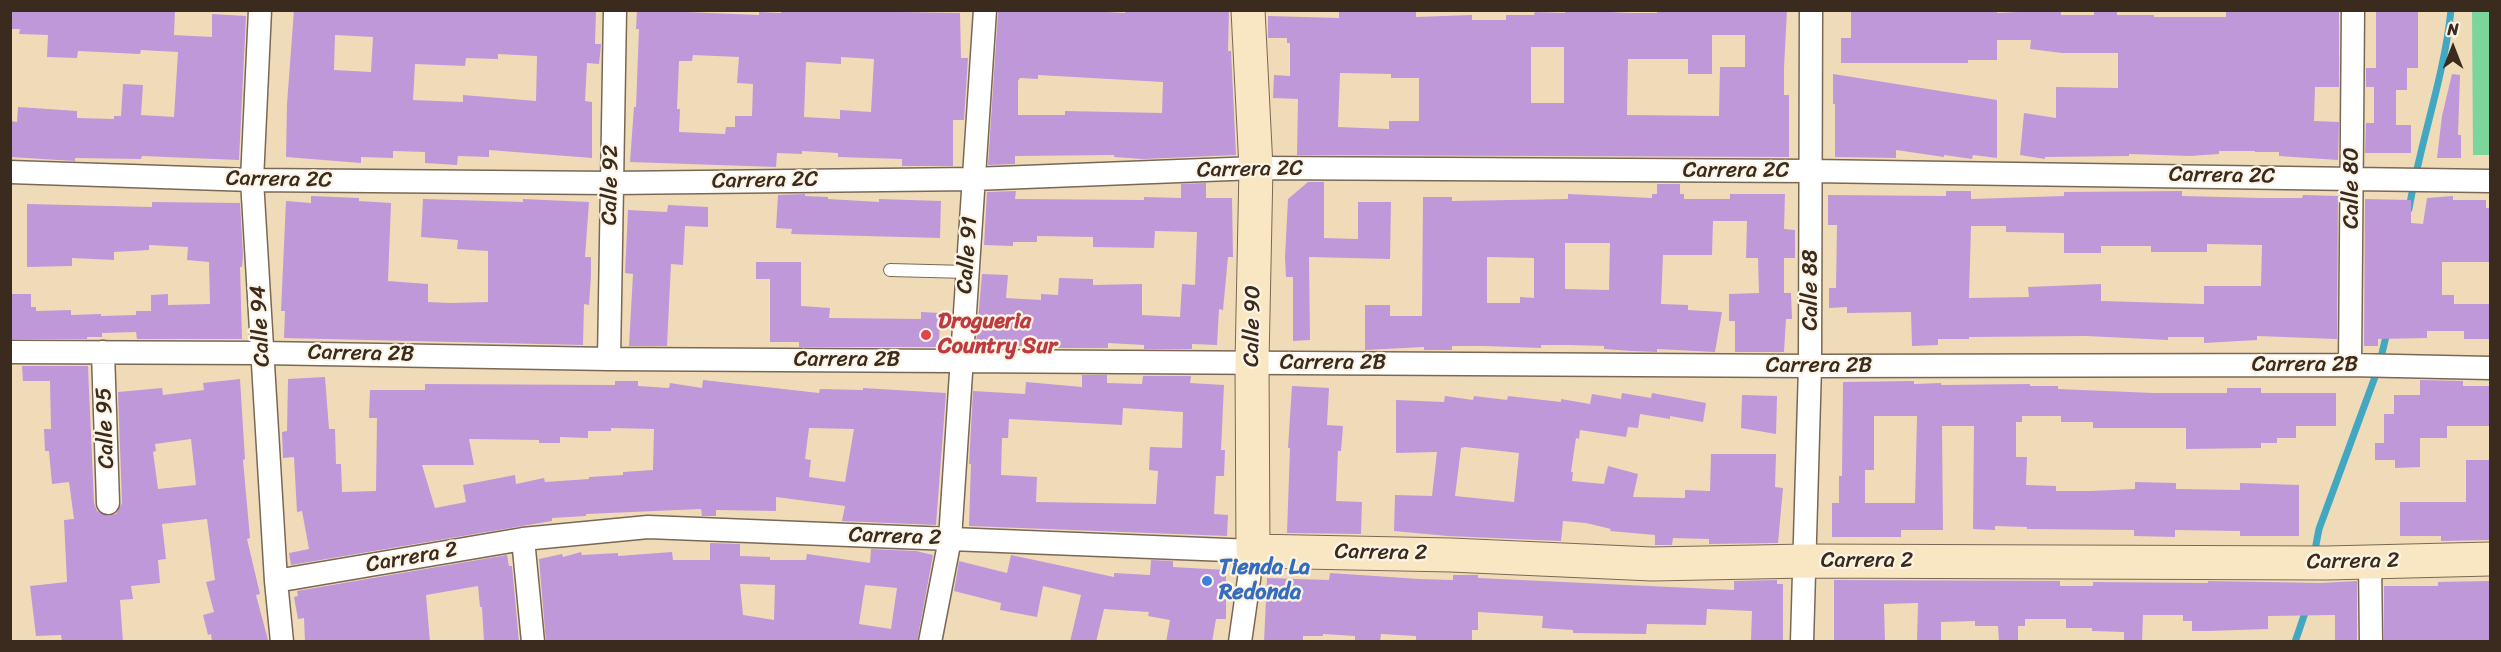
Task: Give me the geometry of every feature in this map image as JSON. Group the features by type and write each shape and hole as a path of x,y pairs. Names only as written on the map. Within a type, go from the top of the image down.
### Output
{"street":[{"name":"Calle 94","path":"260,10 252,180 276,581 282,642"},
{"name":"Calle 92","path":"609,359 615,10"},
{"name":"Calle 91","path":"930,642 950,539 985,10"},
{"name":"Calle 90","path":"1240,642 1253,551 1252,362 1256,168 1248,10"},
{"name":"Calle 88","path":"1802,642 1810,366 1811,10"},
{"name":"Calle 80","path":"2353,10 2352,178 2356,365"},
{"name":"Carrera 2C","path":"10,172 252,180 611,183 973,179 1256,168 1811,171 2490,181"},
{"name":"Carrera 2B","path":"10,352 262,353 609,359 1810,366 2356,365 2490,368"},
{"name":"Calle 95","path":"103,352 108,503"},
{"name":"Carrera 2","path":"276,581 523,539 648,526 1253,551 1450,555 1652,564 1806,561 2311,563 2490,560"},
{"path":"523,539 533,642"},
{"path":"2370,562 2371,642"}],"lane":[{"path":"890,270 967,272"}],"green space":[{"path":"2472,11 2490,11 2490,155 2473,155"}],"building":[{"path":"10,10 175,10 174,35 212,37 212,14 246,16 239,160 142,156 141,159 75,158 75,161 10,157 10,121 17,122 18,107 77,111 77,118 114,119 114,116 121,116 123,84 143,85 141,115 174,117 178,52 141,50 140,54 78,51 77,58 47,57 48,35 19,34 20,29 10,29"},
{"path":"294,10 596,10 595,44 601,44 599,64 587,63 585,101 592,102 592,158 489,150 489,157 458,156 457,165 425,163 425,152 393,151 393,158 361,157 361,163 286,157 287,104","holes":["335,35 373,37 371,72 334,70","498,54 537,56 536,101 463,95 463,102 413,100 415,64 465,66 466,58 498,59"]},
{"path":"637,10 759,15 759,12 781,13 781,10 960,13 961,58 968,58 964,120 953,120 953,166 902,166 902,159 838,157 838,153 802,151 802,154 777,153 776,167 630,162 634,107 636,107 639,29 636,29","holes":["693,55 739,57 737,83 753,84 752,116 735,116 735,127 726,127 725,134 679,132 680,109 677,109 679,61 692,61","841,57 874,59 871,112 840,110 840,119 804,117 806,62 841,64"]},
{"path":"1073,10 1125,13 1125,10 1229,10 1228,51 1231,51 1236,155 1143,159 1114,157 1114,155 1015,156 1015,164 988,165 998,12","holes":["1038,75 1163,82 1162,113 1065,111 1065,115 1018,115 1018,81 1020,78 1038,79"]},
{"path":"1339,10 1416,12 1416,17 1472,15 1472,20 1506,20 1506,15 1534,15 1535,12 1565,13 1565,10 1657,13 1657,10 1787,10 1784,95 1789,95 1789,157 1297,155 1298,99 1273,98 1274,75 1290,76 1290,43 1287,43 1287,38 1268,38 1268,16 1339,18","holes":["1712,35 1745,35 1745,67 1720,67 1719,116 1627,115 1628,59 1688,59 1688,74 1712,74","1531,47 1564,47 1564,103 1531,103","1340,73 1391,74 1391,78 1419,78 1419,121 1389,121 1389,129 1338,127"]},
{"path":"1851,10 1997,10 1997,13 2061,10 2061,15 2094,15 2094,10 2117,10 2117,15 2226,17 2226,12 2339,10 2339,87 2315,87 2314,121 2339,122 2338,160 2279,156 2279,152 2255,151 2219,151 2219,154 2190,156 2129,154 2129,156 2045,157 2045,159 2020,155 2024,113 2056,118 2056,87 2118,88 2118,53 2062,53 2030,49 2031,40 1997,40 1997,60 1968,60 1968,63 1841,63 1841,38 1851,38"},
{"path":"2376,10 2418,10 2418,68 2407,68 2407,90 2396,90 2396,125 2411,125 2411,153 2365,153 2366,123 2374,123 2374,87 2366,87 2366,68 2376,68"},
{"path":"1833,74 1997,100 1997,158 1973,155 1972,159 1944,155 1944,157 1896,150 1896,158 1835,157"},
{"path":"2452,74 2460,75 2458,135 2461,135 2461,158 2437,158 2442,116"},
{"path":"1308,182 1324,182 1324,238 1358,239 1358,202 1391,202 1390,259 1309,257 1310,340 1293,341 1293,277 1286,277 1285,257 1288,199"},
{"path":"1206,183 1206,198 1232,198 1233,257 1228,257 1223,310 1219,309 1217,345 1192,344 1192,349 1144,349 1144,345 1108,343 1108,348 1054,348 1055,340 1023,338 1022,346 976,344 982,274 1008,275 1006,298 1041,300 1041,294 1058,295 1059,278 1093,279 1093,285 1142,284 1142,315 1180,317 1182,284 1195,285 1197,232 1155,231 1154,248 1093,247 1093,237 1037,236 1037,242 1013,242 1013,246 984,245 987,192 1016,191 1015,199 1144,200 1144,197 1181,198 1181,184"},
{"path":"1657,184 1680,184 1680,194 1684,194 1684,199 1730,199 1730,194 1785,194 1784,229 1795,230 1795,258 1784,258 1784,293 1791,293 1792,319 1786,319 1784,352 1735,352 1735,321 1729,321 1729,294 1759,293 1758,258 1746,258 1747,221 1713,221 1712,255 1663,255 1661,304 1688,305 1688,310 1722,312 1715,352 1657,349 1657,352 1632,351 1604,349 1604,346 1569,345 1541,345 1541,348 1452,346 1452,350 1424,350 1424,347 1365,350 1365,305 1390,305 1390,316 1422,316 1423,197 1452,197 1452,201 1568,199 1568,194 1652,198 1652,194 1657,194","holes":["1565,243 1610,243 1609,290 1565,289","1487,257 1534,258 1534,298 1520,297 1520,303 1487,303"]},
{"path":"1946,191 1971,191 1971,199 2064,196 2064,192 2182,191 2182,196 2302,198 2303,195 2338,196 2337,339 2257,336 2257,340 2204,343 2204,337 2168,337 2168,340 2086,336 1969,337 1969,339 1938,339 1938,345 1912,346 1911,312 1847,313 1847,307 1829,308 1829,288 1836,288 1837,225 1828,225 1828,195 1946,196","holes":["1971,226 2006,226 2006,232 2064,233 2064,253 2101,253 2101,246 2151,246 2151,252 2207,252 2207,244 2262,245 2261,286 2204,286 2204,304 2101,301 2101,284 2028,287 2029,297 1969,298"]},
{"path":"805,194 805,196 828,197 828,199 879,202 879,199 941,201 940,238 791,234 792,229 776,228 778,195"},
{"path":"311,196 359,198 359,201 391,203 388,281 428,284 428,302 450,303 488,302 488,251 457,249 458,240 421,237 423,199 523,202 523,199 589,202 585,257 591,257 591,275 589,305 584,304 583,345 284,338 285,311 281,311 286,201 311,203"},
{"path":"2453,196 2453,200 2486,200 2486,208 2490,208 2490,262 2442,262 2442,295 2454,295 2454,304 2490,304 2490,339 2464,339 2464,331 2427,331 2427,338 2378,339 2378,346 2364,346 2365,199 2411,200 2411,223 2423,224 2427,198"},
{"path":"152,202 240,203 243,255 242,267 240,267 242,339 137,339 136,332 102,333 102,337 87,337 87,339 10,339 10,294 31,294 31,307 36,307 36,311 71,310 71,315 136,315 136,311 151,311 151,295 168,294 168,305 210,304 209,262 187,260 188,247 149,245 149,250 114,252 114,260 72,258 72,266 27,267 27,204 152,207"},
{"path":"668,205 708,207 708,227 685,226 683,265 671,264 667,346 629,346 633,274 625,273 628,210 667,212"},
{"path":"756,262 801,262 801,306 830,308 829,318 921,319 921,312 940,313 939,347 799,347 799,342 770,342 770,279 756,279"},
{"path":"22,366 88,366 94,503 97,511 108,516 116,514 122,503 118,392 162,388 163,395 204,390 203,383 240,379 245,459 243,460 250,538 247,539 260,594 256,595 268,640 212,642 211,634 208,635 203,615 214,612 206,582 215,580 207,519 162,524 166,559 158,560 160,583 131,586 133,599 120,600 123,642 62,642 61,635 36,636 30,586 67,582 64,520 74,519 69,482 52,484 49,451 45,451 44,429 51,429 50,381 23,381","holes":["191,439 196,485 158,489 153,452 156,451 155,444"]},
{"path":"1082,375 1107,375 1107,383 1142,384 1143,376 1191,376 1190,383 1224,385 1221,450 1225,450 1224,476 1216,476 1214,514 1228,515 1227,536 969,526 971,464 969,464 973,391 1025,394 1026,382 1082,387","holes":["1123,408 1183,412 1182,448 1150,447 1149,470 1158,471 1156,504 1036,502 1037,477 1001,475 1002,438 1008,438 1009,419 1122,425"]},
{"path":"325,377 329,429 335,429 336,464 341,464 342,492 376,491 377,418 369,418 370,390 425,390 425,384 615,385 615,381 638,381 638,386 669,388 670,383 702,388 703,380 819,393 820,389 863,390 863,388 946,393 936,525 842,521 845,506 776,497 776,511 716,510 716,516 702,516 701,509 586,514 586,516 552,518 552,521 291,565 289,553 309,549 302,511 297,512 294,457 283,458 282,432 287,431 288,379","holes":["611,428 654,429 653,470 623,472 623,475 589,477 589,479 545,482 544,478 516,484 515,475 463,485 466,502 435,508 422,465 474,465 469,439 539,440 539,443 560,443 560,437 588,438 588,431 611,431","809,428 854,429 845,482 809,477 811,460 805,459"]},
{"path":"2420,380 2463,381 2463,386 2490,386 2490,426 2447,426 2447,438 2420,438 2420,467 2395,468 2395,460 2375,460 2375,443 2384,443 2384,414 2394,414 2394,395 2420,395"},
{"path":"1914,381 1914,384 1941,383 1941,385 2030,384 2030,386 2058,386 2058,389 2153,393 2227,393 2227,388 2261,388 2261,393 2336,393 2336,426 2296,426 2296,438 2277,438 2277,443 2261,443 2261,448 2186,449 2186,428 2093,428 2093,422 2061,422 2061,416 2022,416 2022,422 2016,422 2016,457 2027,457 2026,485 2056,486 2056,491 2091,491 2135,489 2135,482 2176,483 2176,489 2240,490 2240,483 2299,485 2299,536 2240,536 2240,531 2175,530 2175,537 2134,536 2134,530 2027,529 2027,527 1995,526 1995,530 1973,529 1974,426 1942,426 1943,530 1901,530 1901,537 1832,537 1832,503 1839,503 1839,476 1842,476 1843,382","holes":["1874,416 1917,416 1915,503 1865,503 1865,470 1874,470"]},
{"path":"1292,386 1329,388 1327,425 1343,426 1341,451 1338,451 1336,501 1362,502 1361,534 1287,533 1290,448 1288,448"},
{"path":"1622,393 1651,398 1652,393 1706,403 1703,422 1640,414 1638,428 1628,427 1626,437 1580,430 1579,439 1576,438 1571,472 1573,472 1572,481 1604,484 1608,466 1638,474 1633,497 1685,498 1685,490 1710,491 1711,454 1776,454 1775,487 1783,488 1778,543 1709,544 1709,539 1673,538 1672,545 1655,545 1655,535 1610,531 1611,529 1586,523 1563,521 1561,541 1394,531 1395,495 1432,496 1437,452 1396,453 1396,400 1444,402 1445,396 1473,400 1474,396 1507,400 1508,396 1561,402 1561,399 1590,404 1592,394 1621,399","holes":["1461,448 1519,453 1514,502 1455,496"]},
{"path":"1742,395 1777,396 1776,434 1741,428"},
{"path":"2466,460 2490,460 2490,540 2441,541 2441,536 2400,536 2400,502 2466,502"},
{"path":"710,543 740,544 740,556 770,557 770,560 806,560 807,554 870,563 871,549 916,551 933,555 917,642 546,642 539,559 562,554 563,557 581,552 582,555 618,553 618,556 672,552 673,560 710,560","holes":["740,584 775,585 774,620 743,615","865,585 897,588 891,629 859,624"]},
{"path":"507,555 509,566 512,566 519,642 484,642 478,586 426,595 430,642 305,642 304,618 298,619 294,597 298,596 297,591"},
{"path":"1011,555 1114,577 1114,573 1150,575 1151,560 1173,561 1173,567 1226,570 1226,619 1216,619 1212,642 1166,642 1170,620 1148,616 1149,612 1104,609 1096,642 1070,642 1081,595 1043,586 1037,617 1000,610 1001,603 954,591 959,561 1007,573"},
{"path":"1330,573 1453,580 1453,575 1478,575 1478,578 1734,590 1734,581 1777,580 1777,584 1783,584 1783,641 1751,640 1752,611 1707,609 1706,625 1647,624 1646,634 1573,633 1573,630 1542,628 1543,616 1478,612 1478,630 1472,630 1472,642 1416,642 1416,636 1381,634 1380,642 1355,642 1355,636 1323,634 1323,636 1303,636 1303,642 1264,642 1267,578 1329,580"},
{"path":"1834,580 2060,581 2060,586 2093,586 2093,582 2321,583 2357,581 2357,642 2335,642 2335,615 2268,616 2268,629 2192,631 2192,621 2183,621 2183,615 2143,615 2142,642 2124,642 2124,632 2066,628 2066,619 2025,619 2025,626 2018,626 2018,642 1999,642 1998,626 1975,626 1975,621 1941,622 1941,642 1917,642 1918,603 1884,604 1885,642 1834,642"},
{"path":"2490,581 2490,642 2384,642 2384,586 2438,586 2438,582"}],"waterway":[{"path":"2409,209 2438,85 2451,10"},
{"path":"2314,555 2319,529 2379,366 2387,332"},
{"path":"2295,642 2307,607"}],"place":[{"name":"Drogueria Country Sur","path":"926,335"},
{"name":"Tienda La Redonda","path":"1207,581"}]}
